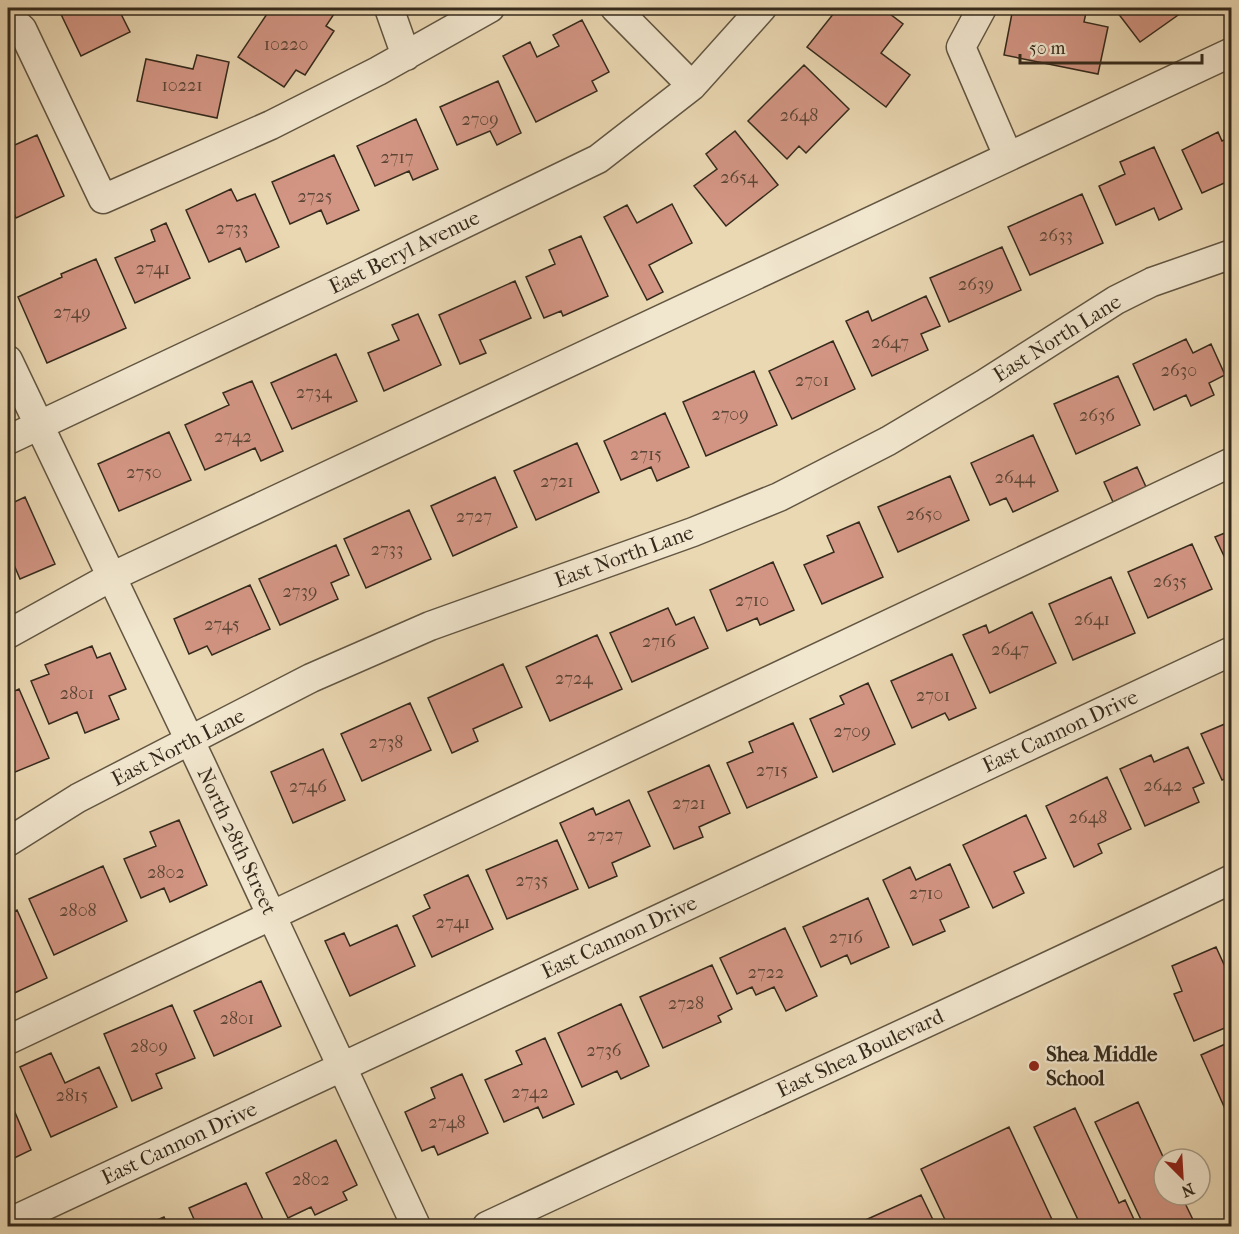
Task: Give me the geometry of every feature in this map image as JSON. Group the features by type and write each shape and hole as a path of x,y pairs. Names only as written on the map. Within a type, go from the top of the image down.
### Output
{"street":[{"path":"389,8 406,56"},
{"path":"8,16 22,29 103,199 271,125 406,56 490,8"},
{"path":"615,8 692,86"},
{"name":"East Beryl Avenue","path":"8,440 598,159 692,86 762,8"},
{"path":"982,8 961,47 1008,156"},
{"path":"8,634 111,577 1232,51"},
{"name":"East North Lane","path":"8,842 78,798 311,678 430,626 693,532 779,497 888,441 984,384 1116,300 1152,282 1232,255"},
{"name":"North 28th Street","path":"8,360 190,742 416,1227"},
{"path":"8,1040 1232,462"},
{"name":"East Cannon Drive","path":"8,1223 1232,651"},
{"name":"East Shea Boulevard","path":"487,1227 1232,879"}],"building":[{"path":"58,8 118,8 130,32 81,56"},
{"path":"271,8 284,13 287,8 338,8 326,26 334,31 305,75 296,70 284,87 238,57"},
{"path":"838,8 882,8 903,24 881,53 910,75 886,107 807,47"},
{"path":"1013,8 1087,8 1084,22 1108,27 1098,74 1004,55"},
{"path":"1114,8 1188,8 1140,42"},
{"path":"582,20 609,72 592,81 597,91 536,122 503,56 530,42 537,57 559,46 553,35"},
{"path":"197,55 229,62 217,118 137,101 146,59 193,69"},
{"path":"804,65 849,109 806,153 799,146 787,159 748,121"},
{"path":"498,81 521,133 497,145 490,131 457,145 440,107"},
{"path":"416,119 438,169 413,180 409,171 375,186 357,146"},
{"path":"735,131 778,185 726,226 694,186 717,169 706,154"},
{"path":"1218,132 1222,141 1232,136 1232,182 1231,180 1202,193 1182,150"},
{"path":"37,135 64,196 16,218 8,199 8,148"},
{"path":"1154,147 1182,209 1159,220 1154,208 1116,225 1099,186 1125,174 1120,162"},
{"path":"334,155 359,210 327,224 321,210 290,224 272,182"},
{"path":"231,189 237,201 255,194 279,247 246,262 240,248 209,262 186,210"},
{"path":"1082,194 1103,243 1030,275 1008,227"},
{"path":"672,204 692,243 649,265 663,292 647,300 604,217 627,205 637,223"},
{"path":"166,223 190,278 135,303 115,258 155,241 151,230"},
{"path":"581,236 608,296 563,316 561,311 544,318 526,277 555,264 549,250"},
{"path":"1002,247 1021,290 949,322 930,278"},
{"path":"96,259 126,328 47,363 18,297 62,277 61,274"},
{"path":"515,281 531,318 480,340 486,353 460,364 439,315"},
{"path":"926,296 940,326 921,334 928,350 872,376 846,321 868,311 872,321"},
{"path":"418,314 441,365 384,391 368,353 399,340 392,325"},
{"path":"1186,339 1193,353 1211,344 1225,375 1209,383 1214,395 1191,406 1186,395 1154,410 1133,364"},
{"path":"833,341 855,389 792,419 769,371"},
{"path":"336,354 357,401 292,429 271,383"},
{"path":"754,371 777,425 706,456 683,402"},
{"path":"1118,376 1140,425 1076,454 1054,404"},
{"path":"252,381 283,451 261,461 255,448 205,470 185,425 229,405 223,393"},
{"path":"665,413 689,467 657,481 651,467 621,480 604,441"},
{"path":"169,432 191,480 119,511 98,464"},
{"path":"1033,435 1058,491 1013,512 1006,498 990,505 971,463"},
{"path":"577,443 599,492 536,520 514,471"},
{"path":"1137,467 1146,487 1113,502 1104,482"},
{"path":"950,476 969,520 898,552 878,507"},
{"path":"495,477 517,527 453,556 431,506"},
{"path":"25,497 55,564 20,579 14,565 8,568 8,505"},
{"path":"409,510 431,559 366,588 344,539"},
{"path":"859,522 883,577 822,604 804,565 834,552 827,536"},
{"path":"1232,530 1232,573 1215,537"},
{"path":"1192,544 1212,589 1148,618 1128,572"},
{"path":"336,545 349,575 331,583 338,599 280,625 259,579"},
{"path":"773,562 794,610 760,625 757,618 727,631 710,590"},
{"path":"1111,577 1135,633 1073,660 1049,604"},
{"path":"250,585 270,629 212,655 207,646 189,654 174,619"},
{"path":"668,608 676,625 694,617 708,648 632,682 610,633"},
{"path":"1032,612 1056,663 990,693 963,635 986,625 989,633"},
{"path":"597,635 622,689 550,721 526,667"},
{"path":"92,646 97,658 110,653 126,689 109,696 119,719 85,733 77,712 49,724 31,681 49,674 45,665"},
{"path":"952,654 976,708 949,720 945,713 912,728 891,681"},
{"path":"503,664 522,707 473,729 478,741 452,753 428,698"},
{"path":"868,683 895,744 833,772 810,719 844,704 840,696"},
{"path":"19,689 49,758 8,775 8,694"},
{"path":"410,703 431,750 362,781 341,734"},
{"path":"1232,721 1232,776 1222,780 1201,734"},
{"path":"793,723 817,777 747,808 727,763 753,752 749,742"},
{"path":"1188,747 1204,783 1193,788 1199,802 1145,826 1120,769 1151,755 1154,762"},
{"path":"323,749 345,800 293,823 271,772"},
{"path":"709,765 730,813 699,827 703,837 674,849 648,792"},
{"path":"1107,777 1131,829 1098,844 1102,853 1074,867 1046,806"},
{"path":"629,800 650,846 612,863 617,876 589,888 560,823 593,808 596,815"},
{"path":"1026,815 1046,858 1014,872 1024,893 993,908 963,845"},
{"path":"179,820 207,885 170,902 164,888 141,898 124,859 156,846 150,832"},
{"path":"557,840 578,889 507,919 486,870"},
{"path":"950,864 969,907 940,920 945,931 913,945 883,880 910,867 916,880"},
{"path":"103,866 127,921 54,955 29,899"},
{"path":"468,875 493,929 432,957 413,916 430,908 424,895"},
{"path":"868,898 889,947 851,964 847,955 821,967 803,927"},
{"path":"17,910 47,978 8,996 8,915"},
{"path":"397,925 415,966 350,996 325,941 344,933 350,946"},
{"path":"785,928 817,996 786,1011 774,987 756,995 752,987 737,994 720,958"},
{"path":"1216,947 1232,982 1232,1025 1194,1041 1174,994 1182,991 1172,966"},
{"path":"712,965 732,1009 718,1016 721,1022 663,1048 640,997"},
{"path":"261,981 281,1026 214,1056 194,1011"},
{"path":"621,1004 649,1066 621,1079 617,1071 582,1087 558,1033"},
{"path":"172,1005 195,1058 156,1074 162,1088 132,1101 104,1034"},
{"path":"545,1038 574,1104 543,1118 538,1107 504,1122 485,1080 522,1064 516,1051"},
{"path":"1232,1041 1232,1119 1230,1120 1201,1055"},
{"path":"51,1053 65,1083 99,1067 117,1107 51,1137 20,1067"},
{"path":"462,1074 488,1133 438,1155 434,1146 422,1151 405,1112 435,1098 431,1088"},
{"path":"8,1096 31,1150 8,1161"},
{"path":"1138,1102 1159,1147 1152,1147 1152,1207 1187,1207 1196,1226 1144,1226 1095,1122"},
{"path":"1075,1108 1119,1203 1125,1200 1137,1226 1081,1226 1034,1127"},
{"path":"1009,1127 1055,1226 948,1226 921,1169"},
{"path":"336,1140 357,1185 343,1192 347,1200 315,1215 311,1207 288,1218 266,1173"},
{"path":"246,1183 266,1226 197,1226 189,1208"},
{"path":"921,1195 936,1226 852,1226"},
{"path":"164,1217 168,1226 143,1226"}],"place":[{"name":"Shea Middle School","path":"1034,1066"}]}
